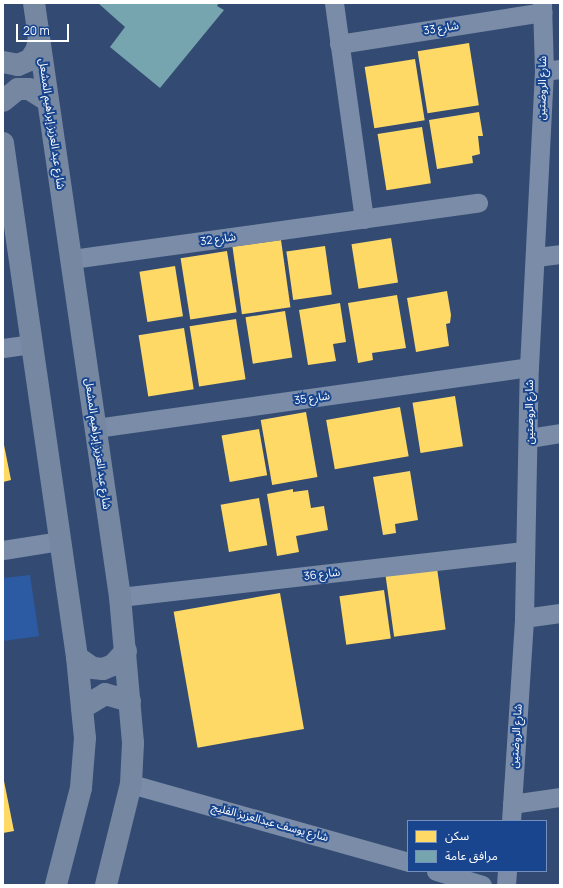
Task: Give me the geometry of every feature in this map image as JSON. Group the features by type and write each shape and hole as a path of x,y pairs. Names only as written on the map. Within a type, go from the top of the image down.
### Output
{"main road":[{"name":"شارع عبد العزيز إبراهيم المشعل","path":"34,3 120,597 126,651 133,743 131,784 106,885"},
{"path":"3,62 18,65 30,60 38,49 39,36"},
{"path":"3,101 18,89 29,89 48,101"},
{"path":"3,143 5,166 77,657 82,708 85,758 81,788 56,885"},
{"path":"77,657 93,668 103,668 113,665 126,651"},
{"path":"82,708 104,694 130,701"}],"street":[{"path":"334,3 364,219"},
{"name":"شارع 33","path":"339,44 542,7"},
{"name":"شارع الروضتين","path":"511,812 524,618 524,551 529,438 529,367 536,257 552,70 542,7"},
{"name":"شارع 32","path":"72,259 478,203"},
{"path":"536,257 560,254"},
{"path":"3,348 32,344"},
{"name":"شارع 35","path":"96,428 529,367"},
{"path":"529,438 560,433"},
{"path":"3,550 60,541"},
{"name":"شارع 36","path":"120,597 524,551"},
{"path":"524,618 560,613"},
{"name":"شارع يوسف عبدالعزيز الفليج","path":"131,784 407,862"},
{"path":"511,812 560,797"},
{"path":"439,872 482,885"},
{"path":"506,885 507,872"}],"shaded area":[{"path":"30,575 39,636 3,641 3,578"}],"building: سكن":[{"path":"469,43 479,105 427,113 418,51"},
{"path":"415,59 425,120 374,128 365,67"},
{"path":"479,112 483,136 478,136 480,154 472,156 473,163 437,169 429,120"},
{"path":"422,127 431,183 386,190 378,134"},
{"path":"391,238 398,282 359,289 351,244"},
{"path":"281,240 290,307 242,314 232,247"},
{"path":"325,246 332,295 293,300 286,251"},
{"path":"227,251 237,312 190,320 181,258"},
{"path":"175,266 183,316 147,322 139,272"},
{"path":"447,291 451,315 450,323 446,324 449,346 416,352 407,298"},
{"path":"397,295 406,348 372,353 373,360 358,363 348,303"},
{"path":"340,303 346,342 333,344 336,361 308,365 299,310"},
{"path":"285,311 292,357 253,364 245,317"},
{"path":"236,319 246,379 199,387 190,326"},
{"path":"184,328 194,389 148,396 139,335"},
{"path":"455,396 463,446 421,453 413,403"},
{"path":"400,407 409,456 335,469 326,420"},
{"path":"306,412 317,477 272,485 261,420"},
{"path":"259,429 267,475 230,482 222,436"},
{"path":"3,440 11,480 3,482"},
{"path":"410,471 418,520 395,524 396,533 383,535 373,477"},
{"path":"293,489 293,492 308,490 311,508 324,506 328,530 296,536 299,552 277,556 267,494"},
{"path":"259,498 267,545 229,552 221,505"},
{"path":"437,568 446,629 394,637 386,575"},
{"path":"384,590 391,639 346,645 339,596"},
{"path":"280,593 304,729 198,748 174,612"},
{"path":"3,776 14,831 3,833"}],"building: مرافق عامة":[{"path":"98,3 219,3 217,6 224,10 160,88 110,47 125,27"}]}
